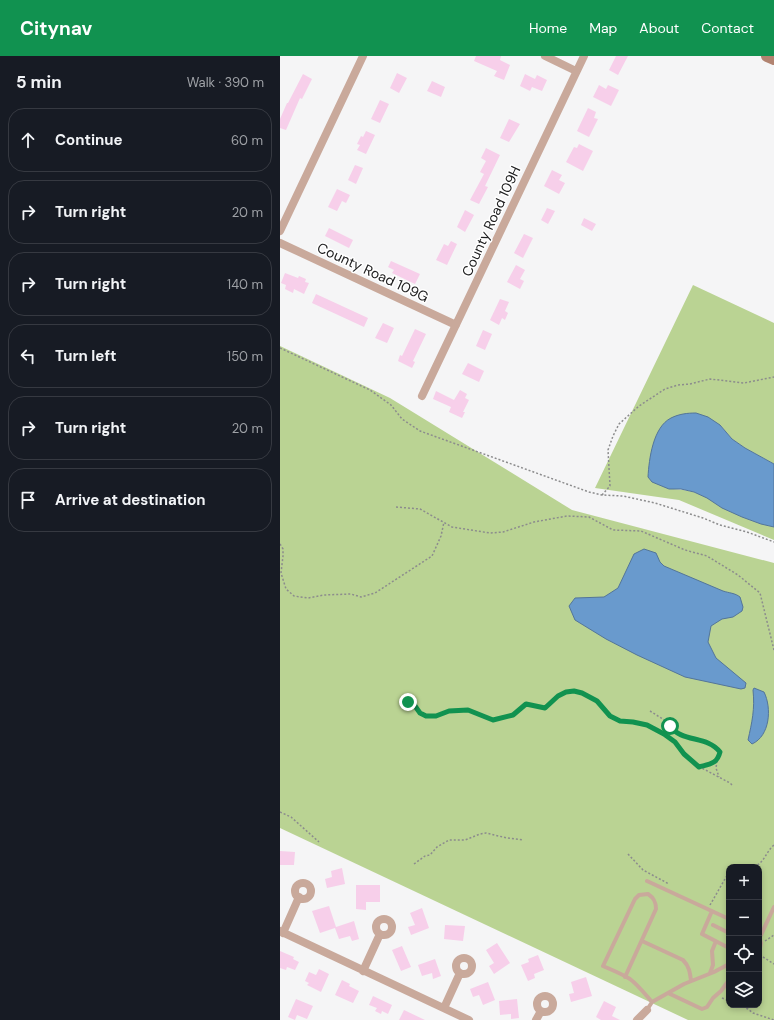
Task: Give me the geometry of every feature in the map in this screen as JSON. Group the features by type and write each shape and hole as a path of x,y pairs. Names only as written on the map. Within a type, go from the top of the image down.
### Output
{"main road":[{"path":"767,56 774,59"}],"street":[{"path":"280,231 363,56"},
{"path":"545,56 576,71"},
{"name":"County Road 109H","path":"422,396 584,56"},
{"name":"County Road 109G","path":"280,243 456,325"},
{"path":"299,898 281,932 469,1020"},
{"path":"363,971 380,934"},
{"path":"444,1008 460,973"},
{"path":"637,1020 647,1010"},
{"path":"647,1010 647,1020"},
{"path":"536,1020 541,1011"}],"lane":[{"path":"647,881 726,918"},
{"path":"626,977 656,909 656,903 648,894 639,895 635,899 604,966 626,977 641,989 652,1002"},
{"path":"760,936 774,907"},
{"path":"710,910 702,934 726,946"},
{"path":"713,925 726,932"},
{"path":"642,941 683,960 687,964 692,981"},
{"path":"710,974 713,966 712,951 716,941"},
{"path":"647,1010 652,1002 668,993 726,966"},
{"path":"668,993 702,1009 707,1007 713,998 721,992 726,984"}],"path":[{"path":"280,348 370,390 391,406 402,419 420,431 589,492 602,495 623,496 654,503 774,542"},
{"path":"602,495 610,486 608,450 613,436 619,424 639,406 665,389 678,385 690,384 710,379 744,383 774,376"},
{"path":"396,507 420,509 452,526 490,533 503,532 534,522 567,516 589,517 613,530 642,531 685,550 707,556 738,575 760,593 774,650"},
{"path":"280,544 283,549 284,556 281,573 286,589 294,596 308,598 324,595 351,594 361,597 375,593 432,556 441,536 444,522"},
{"path":"408,702 415,706 420,713 426,716 436,716 449,711 468,710 493,720 513,715 526,704 545,708 558,696 566,692 574,691 597,701 610,716 620,721 647,725 664,734 675,742 684,754 699,767 720,777 733,786"},
{"path":"650,712 666,721 677,734 704,741 716,747 720,752 716,766 720,777"},
{"path":"699,767 715,763 717,759"},
{"path":"280,812 290,817 319,842"},
{"path":"414,864 425,856 430,855 437,847 449,840 465,840 486,833 523,840"},
{"path":"761,864 768,850 774,845"},
{"path":"628,854 643,870 672,886 677,890 681,897"},
{"path":"710,910 726,878"},
{"path":"762,943 774,935"},
{"path":"762,958 774,964"},
{"path":"717,995 726,999"},
{"path":"746,1008 753,1013 774,1020"}],"green space":[{"path":"693,285 774,323 774,464 732,439 720,425 668,489 694,492 736,514 755,522 774,527 774,540 679,500 595,488"},
{"path":"280,346 390,398 572,510 774,563 774,1020 688,1020 280,828"}],"water":[{"path":"696,413 708,417 720,425 732,439 774,464 774,527 742,517 722,508 707,498 694,492 681,489 669,489 652,482 648,477 649,461 653,444 660,428 671,418 683,414"},
{"path":"644,549 656,553 660,562 664,566 740,597 743,607 742,611 733,617 722,619 711,626 708,642 716,658 746,683 745,688 741,689 685,677 606,639 575,620 569,606 575,598 604,597 618,588 634,554"},
{"path":"754,688 764,692 767,698 768,721 763,735 752,744 748,740 753,715"}],"building":[{"path":"476,56 501,56 500,60 510,65 504,80 494,76 497,71 474,61"},
{"path":"616,56 628,56 618,75 609,70"},
{"path":"397,73 407,78 399,93 390,88"},
{"path":"303,74 312,79 302,99 300,98 286,130 280,128 280,119"},
{"path":"525,74 535,79 537,75 547,80 542,91 532,87 530,91 520,86"},
{"path":"432,81 445,87 441,97 427,91"},
{"path":"599,85 606,89 608,85 619,90 611,106 593,97"},
{"path":"380,100 389,104 380,123 371,119"},
{"path":"588,108 596,112 594,118 598,119 589,137 577,131"},
{"path":"509,119 520,124 509,142 500,138"},
{"path":"366,131 375,135 366,154 357,150 360,145 357,144 361,136 363,137"},
{"path":"579,144 593,151 583,171 566,162 574,147 577,148"},
{"path":"486,148 500,155 485,186 488,187 479,204 470,200 484,174 480,172 486,161 481,158"},
{"path":"355,165 363,168 356,184 348,180"},
{"path":"552,170 562,175 559,180 565,183 559,194 544,186"},
{"path":"337,189 350,195 346,203 342,201 337,211 328,207"},
{"path":"547,208 555,211 548,224 541,220"},
{"path":"465,210 474,215 465,232 457,227"},
{"path":"584,218 596,224 592,231 581,225"},
{"path":"329,228 353,240 349,248 325,236"},
{"path":"524,234 533,238 523,258 514,253"},
{"path":"451,241 457,244 447,265 436,260 444,244 448,246"},
{"path":"391,261 420,274 415,284 392,273 394,270 388,267"},
{"path":"516,265 525,270 520,279 524,281 520,289 507,282"},
{"path":"285,273 298,278 299,276 306,279 305,282 309,283 304,294 294,289 293,293 285,289 286,285 281,283"},
{"path":"316,294 368,318 364,327 312,303"},
{"path":"500,299 509,302 505,311 508,313 505,320 502,318 499,325 490,320"},
{"path":"383,323 394,328 387,343 375,338"},
{"path":"415,329 426,334 413,361 415,362 412,368 398,361"},
{"path":"483,330 492,334 485,350 476,346"},
{"path":"468,363 484,371 479,382 462,374"},
{"path":"460,390 467,394 465,398 469,400 463,412 465,412 462,418 449,412 451,407 433,399 436,391 454,400"},
{"path":"280,851 295,852 294,865 280,865"},
{"path":"342,868 345,884 327,888 325,879 332,877 331,871"},
{"path":"356,885 380,885 380,902 366,902 366,910 356,909"},
{"path":"329,906 336,927 354,921 359,939 352,941 350,936 339,939 335,928 320,933 312,911"},
{"path":"422,908 429,928 411,935 408,927 415,925 410,913"},
{"path":"445,925 465,926 463,941 444,939"},
{"path":"497,943 510,963 494,974 489,966 494,963 486,950"},
{"path":"402,946 411,967 401,971 392,950"},
{"path":"280,951 294,957 293,959 299,962 295,970 287,967 286,970 280,968"},
{"path":"538,955 544,970 534,974 535,978 528,981 521,965 529,962 528,959"},
{"path":"435,959 441,976 433,979 432,973 422,976 418,965"},
{"path":"319,969 329,974 321,992 307,985 309,983 305,981 309,972 316,975"},
{"path":"586,977 592,996 571,1002 569,994 574,993 571,982"},
{"path":"342,980 350,984 349,986 359,991 353,1003 335,995"},
{"path":"488,982 495,1000 483,1005 479,995 473,997 470,989"},
{"path":"373,996 392,1005 388,1014 382,1011 381,1014 375,1011 377,1008 369,1005"},
{"path":"296,999 313,1006 307,1019 297,1015 295,1020 288,1017"},
{"path":"517,999 519,1018 511,1019 511,1014 500,1015 499,1001"},
{"path":"604,1001 616,1007 612,1016 620,1020 601,1020 596,1017"},
{"path":"404,1010 425,1020 399,1020"}],"route":[{"path":"408,702 415,706 420,713 426,716 436,716 449,711 468,710 493,720 513,715 526,704 545,708 558,696 566,692 574,691 582,693 597,701 610,716 620,721 647,725 664,734 675,742 684,754 699,767 715,763 719,758 720,752 712,744 677,734 670,726"}]}
